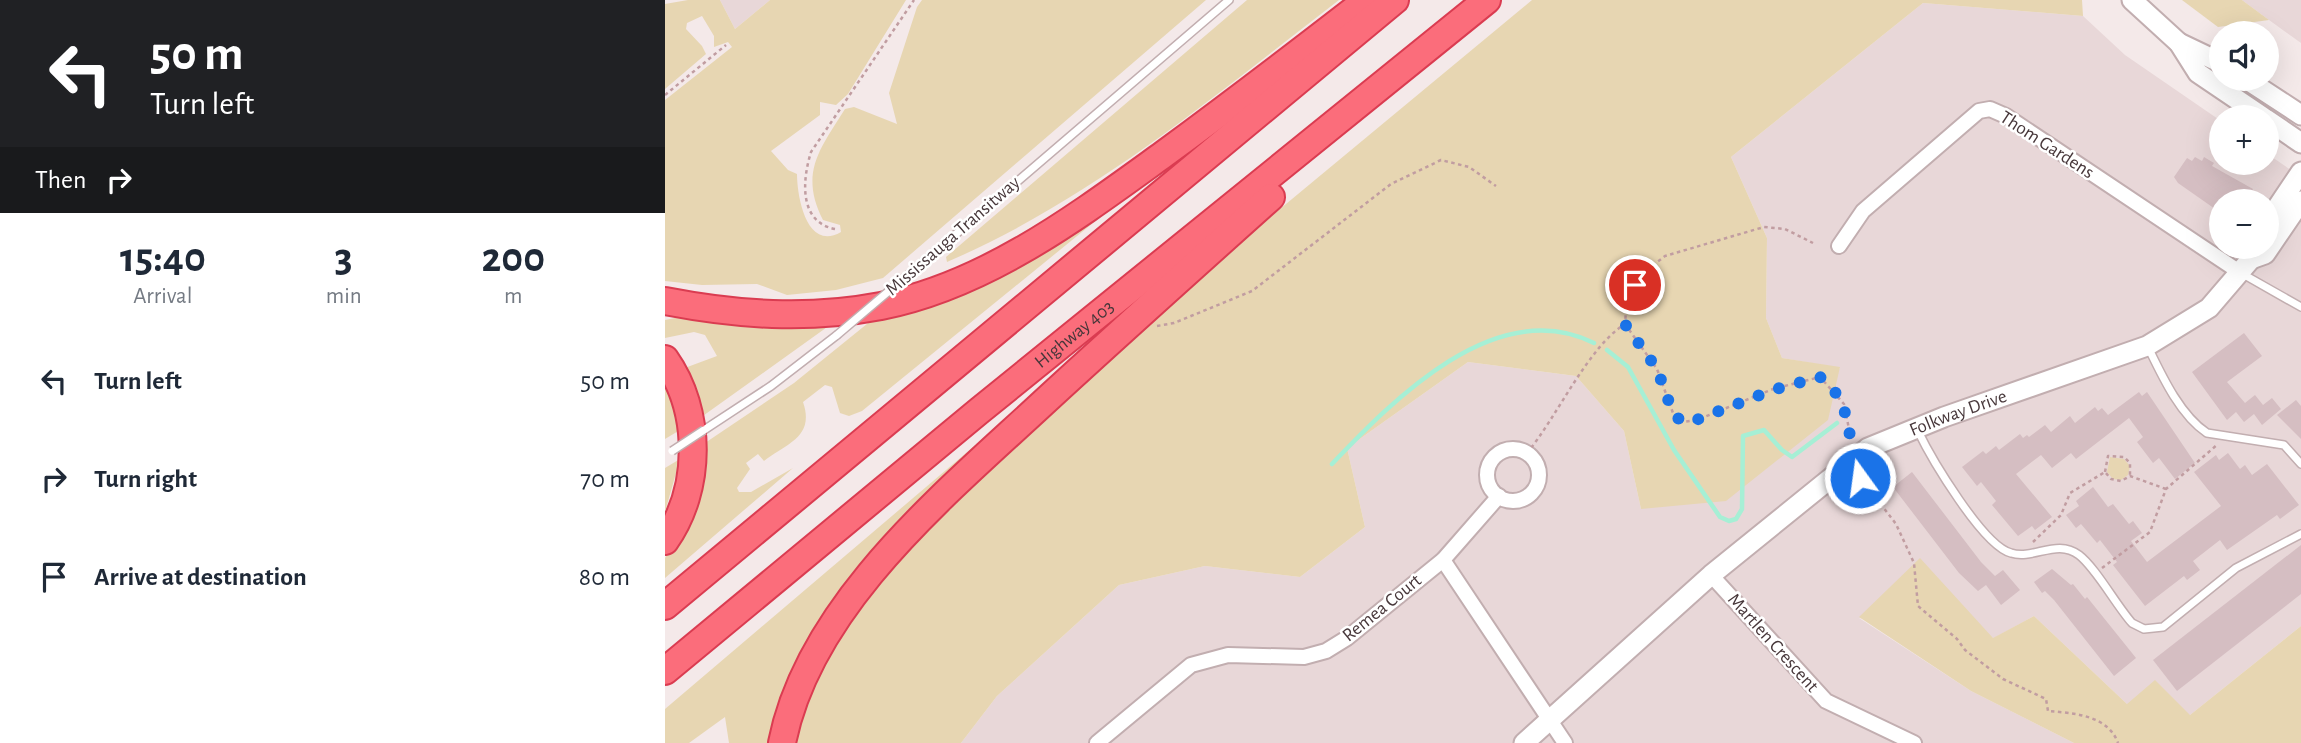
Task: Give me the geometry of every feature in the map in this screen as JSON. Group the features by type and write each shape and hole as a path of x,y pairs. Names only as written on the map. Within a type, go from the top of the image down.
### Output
{"highway":[{"path":"665,301 759,315 821,314 882,305 965,278 1005,259 1087,208 1367,0"},
{"path":"665,606 1395,0"},
{"name":"Highway 403","path":"665,671 979,411 1487,0"},
{"path":"782,743 795,701 831,625 888,554 973,468 1313,159 1323,133"},
{"path":"665,359 689,405 693,465 674,528 665,541"}],"street":[{"path":"2132,0 2179,43 2198,73 2246,105"},
{"path":"2179,43 2209,57"},
{"path":"2264,91 2301,115"},
{"name":"Thom Gardens","path":"1839,246 1863,211 1979,111 1990,109 2248,260"},
{"path":"2279,128 2301,143"},
{"path":"2279,205 2301,172"},
{"name":"Folkway Drive","path":"1524,743 1711,575 1868,448 1916,427 2147,346 2209,308 2248,260 2265,254 2301,201"},
{"path":"1508,450 1527,453 1538,469 1535,489 1518,500 1499,496 1488,480 1491,461 1508,450"},
{"name":"Remea Court","path":"1097,743 1191,665 1228,655 1304,657 1326,651 1347,638 1443,559 1499,496"},
{"path":"1443,559 1565,743"},
{"name":"Martlen Crescent","path":"1711,575 1826,701 1914,743"}],"lane":[{"name":"Mississauga Transitway","path":"668,453 771,386 837,335 1229,0"},
{"path":"2248,260 2301,307"},
{"path":"2147,346 2162,376 2197,426 2207,433 2224,437 2284,445 2301,464"},
{"path":"1916,427 1933,462 1993,543 2012,554 2065,548 2079,555 2132,623 2144,629 2163,627 2236,568 2301,534"}],"path":[{"path":"835,229 822,227 811,215 804,173 811,152 914,0"},
{"path":"665,95 726,45"},
{"path":"1120,332 1174,323 1252,291 1391,184 1441,160 1469,167 1496,186"},
{"path":"1812,243 1786,229 1764,227 1665,256 1643,273 1627,297 1625,324 1657,369 1673,413 1682,422 1696,420 1773,390 1820,377 1844,404 1850,422 1852,461 1862,483 1896,524 1915,563 1918,606 1957,639 1965,650 2003,679 2046,699 2048,711 2084,714 2114,733 2118,743"},
{"path":"1527,453 1545,431 1608,335 1625,324"},
{"path":"2094,574 2150,532 2166,489 2212,452 2224,437"},
{"path":"2130,476 2130,463 2124,457 2108,456 2105,472 2111,480 2121,481 2130,476 2166,489"},
{"path":"2028,553 2034,539 2061,515 2070,493 2105,472"}],"shaded area":[{"path":"688,0 720,0 735,29 770,0 906,0 848,94 836,105 820,102 820,115 771,151 788,170 797,174 802,207 812,228 819,234 829,236 841,232 840,225 823,220 816,203 813,175 821,149 845,109 854,107 897,124 889,93 917,7 922,0 1206,0 883,278 836,290 787,295 757,284 702,285 665,281 665,100 732,47 728,42 714,47 714,36 702,16 687,23 686,29 706,54 665,89 665,4"},
{"path":"720,0 770,0 735,29"},
{"path":"1247,0 1339,0 1199,108 1102,177 1001,237 947,262 946,257"},
{"path":"1532,0 2082,0 2083,16 1923,3 1731,157 1767,238 1766,318 1782,358 1840,367 1828,420 1726,501 1641,509 1624,431 1576,376 1468,362 1347,448 1365,527 1300,577 1205,566 1119,585 997,696 961,743 791,743 814,673 885,573 1059,403 1186,287"},
{"path":"2182,0 2242,0 2269,20 2262,21 2210,21"},
{"path":"2242,0 2301,0 2301,43 2279,27 2279,21 2269,20"},
{"path":"1923,3 2083,16 2125,55 2209,113 2209,175 2279,175 2279,162 2301,177 2301,626 2190,715 2127,704 2034,616 1994,638 1859,618 1971,691 2074,743 961,743 997,696 1119,585 1205,566 1300,577 1365,527 1347,448 1468,362 1576,376 1624,431 1641,509 1840,368 1782,358 1766,318 1767,238 1731,157"},
{"path":"1125,197 862,411 849,416 840,413 832,387 825,385 803,402 805,423 797,438 764,461 758,454 746,463 750,469 737,488 739,492 751,492 793,468 665,578 665,558 684,526 702,445 794,383 878,315"},
{"path":"680,317 739,325 830,325 700,418 682,369 717,356 705,335 694,332 665,338 665,320"},
{"path":"665,384 680,430 665,439"},
{"path":"1046,385 917,515 773,743 729,743 725,717 689,743 665,743 665,709"},
{"path":"2110,457 2124,459 2130,466 2128,475 2121,480 2113,479 2107,472"},
{"path":"680,459 665,512 665,468"},
{"path":"1920,558 1993,638 2034,616 2127,704 2155,680 2190,715 2301,626 2301,743 2074,743 1971,691 1859,617"}],"building":[{"path":"2195,157 2202,161 2204,157 2209,160 2209,175 2228,175 2253,189 2209,189 2209,205 2178,183 2174,177 2187,158 2192,161"},
{"path":"2244,333 2262,356 2227,382 2245,403 2255,395 2263,405 2272,398 2281,409 2262,425 2254,414 2244,422 2236,412 2227,420 2192,372"},
{"path":"2139,392 2142,396 2147,392 2195,463 2175,479 2159,458 2153,463 2137,442 2143,437 2129,418 2076,459 2071,453 2052,468 2041,455 2016,474 2052,517 2035,530 2032,526 2018,536 1992,505 1996,501 1981,482 1977,486 1962,467 1983,451 1986,454 1996,446 1999,450 2020,434 2023,438 2027,435 2029,437 2045,425 2051,432 2070,416 2075,423 2095,407 2098,411 2102,408 2108,415"},
{"path":"2296,400 2301,406 2301,439 2277,415"},
{"path":"2228,453 2240,469 2245,465 2252,475 2267,464 2299,505 2280,519 2277,515 2227,550 2220,540 2193,561 2200,570 2187,580 2184,576 2145,606 2113,565 2117,562 2100,540 2097,543 2081,524 2076,528 2066,515 2079,506 2076,501 2093,487 2108,507 2113,504 2129,524 2133,521 2142,533 2131,541 2147,562 2221,506 2194,472 2216,455 2219,460"},
{"path":"1912,472 1981,562 1995,576 2003,570 2020,590 2001,605 1986,585 1978,591 1959,573 1893,487"},
{"path":"2301,545 2301,594 2177,691 2153,660"},
{"path":"2052,569 2073,584 2085,599 2087,597 2136,658 2114,676 2054,600 2045,591 2042,593 2034,582"}],"waterway":[{"path":"1332,464 1385,411 1416,385 1449,361 1484,343 1520,332 1557,332 1594,343"},
{"path":"1607,350 1628,367 1674,450 1720,517 1729,521 1736,519 1742,509 1743,436 1764,430 1792,457 1837,423"}],"route":[{"path":"1635,285 1627,297 1625,324 1657,369 1673,413 1682,422 1696,420 1773,390 1820,377 1844,404 1850,422 1852,461 1860,478"}]}
